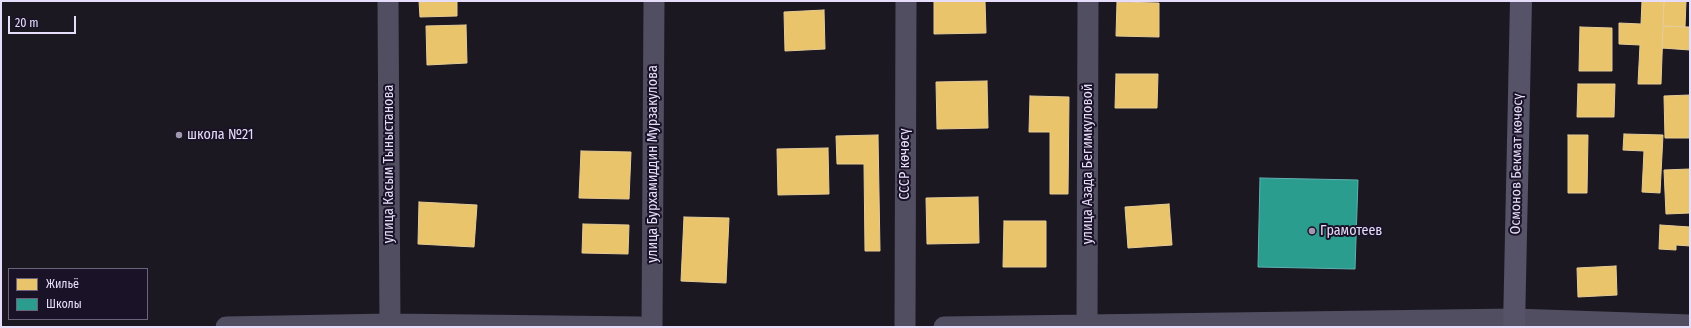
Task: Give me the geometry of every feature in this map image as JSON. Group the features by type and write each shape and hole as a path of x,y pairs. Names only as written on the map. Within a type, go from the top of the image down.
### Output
{"main road":[{"name":"Осмонов Бекмат көчөсү","path":"1514,323 1521,1"}],"street":[{"name":"улица Касым Тыныстанова","path":"388,1 390,326"},
{"name":"улица Бурхамиддин Мурзакулова","path":"652,327 654,1"},
{"name":"СССР көчөсү","path":"905,327 906,1"},
{"name":"улица Азада Бегимкуловой","path":"1087,326 1088,1"},
{"path":"944,327 1514,323 1690,325"},
{"path":"226,327 640,327"}],"building: Жильё":[{"path":"419,1 457,1 457,16 420,17"},
{"path":"934,1 985,1 986,33 934,34"},
{"path":"1642,1 1664,1 1661,84 1638,84 1640,45 1619,44 1619,23 1641,24"},
{"path":"1664,1 1686,1 1685,27 1663,26"},
{"path":"1117,2 1159,3 1159,37 1116,36"},
{"path":"824,10 825,49 785,51 784,12"},
{"path":"466,25 467,63 427,65 426,26"},
{"path":"1663,26 1690,27 1690,50 1662,48"},
{"path":"1580,27 1612,28 1612,71 1579,71"},
{"path":"1116,74 1158,74 1157,108 1115,108"},
{"path":"987,81 988,128 937,129 936,82"},
{"path":"1578,84 1615,84 1614,117 1577,117"},
{"path":"1690,95 1690,138 1665,138 1664,96"},
{"path":"1030,96 1069,97 1068,194 1050,194 1050,132 1029,132"},
{"path":"1624,134 1663,135 1660,193 1642,192 1644,151 1623,150"},
{"path":"878,135 880,251 865,251 864,164 837,164 836,136"},
{"path":"1568,135 1588,135 1587,193 1568,193"},
{"path":"828,148 829,194 778,195 777,149"},
{"path":"581,151 631,152 629,199 579,198"},
{"path":"1690,169 1690,213 1666,214 1664,170"},
{"path":"978,197 979,243 927,244 926,198"},
{"path":"419,202 477,205 474,247 418,244"},
{"path":"1169,204 1172,245 1128,248 1125,207"},
{"path":"684,217 729,218 726,283 681,281"},
{"path":"1004,221 1046,221 1046,267 1003,267"},
{"path":"583,224 629,225 628,254 582,253"},
{"path":"1660,225 1690,227 1690,246 1676,245 1676,250 1659,249"},
{"path":"1616,266 1617,295 1578,297 1577,268"}],"building: Школы":[{"path":"1260,178 1358,180 1355,269 1258,267"}],"place":[{"name":"школа №21","path":"179,135"},
{"name":"Грамотеев","path":"1312,231"}]}
